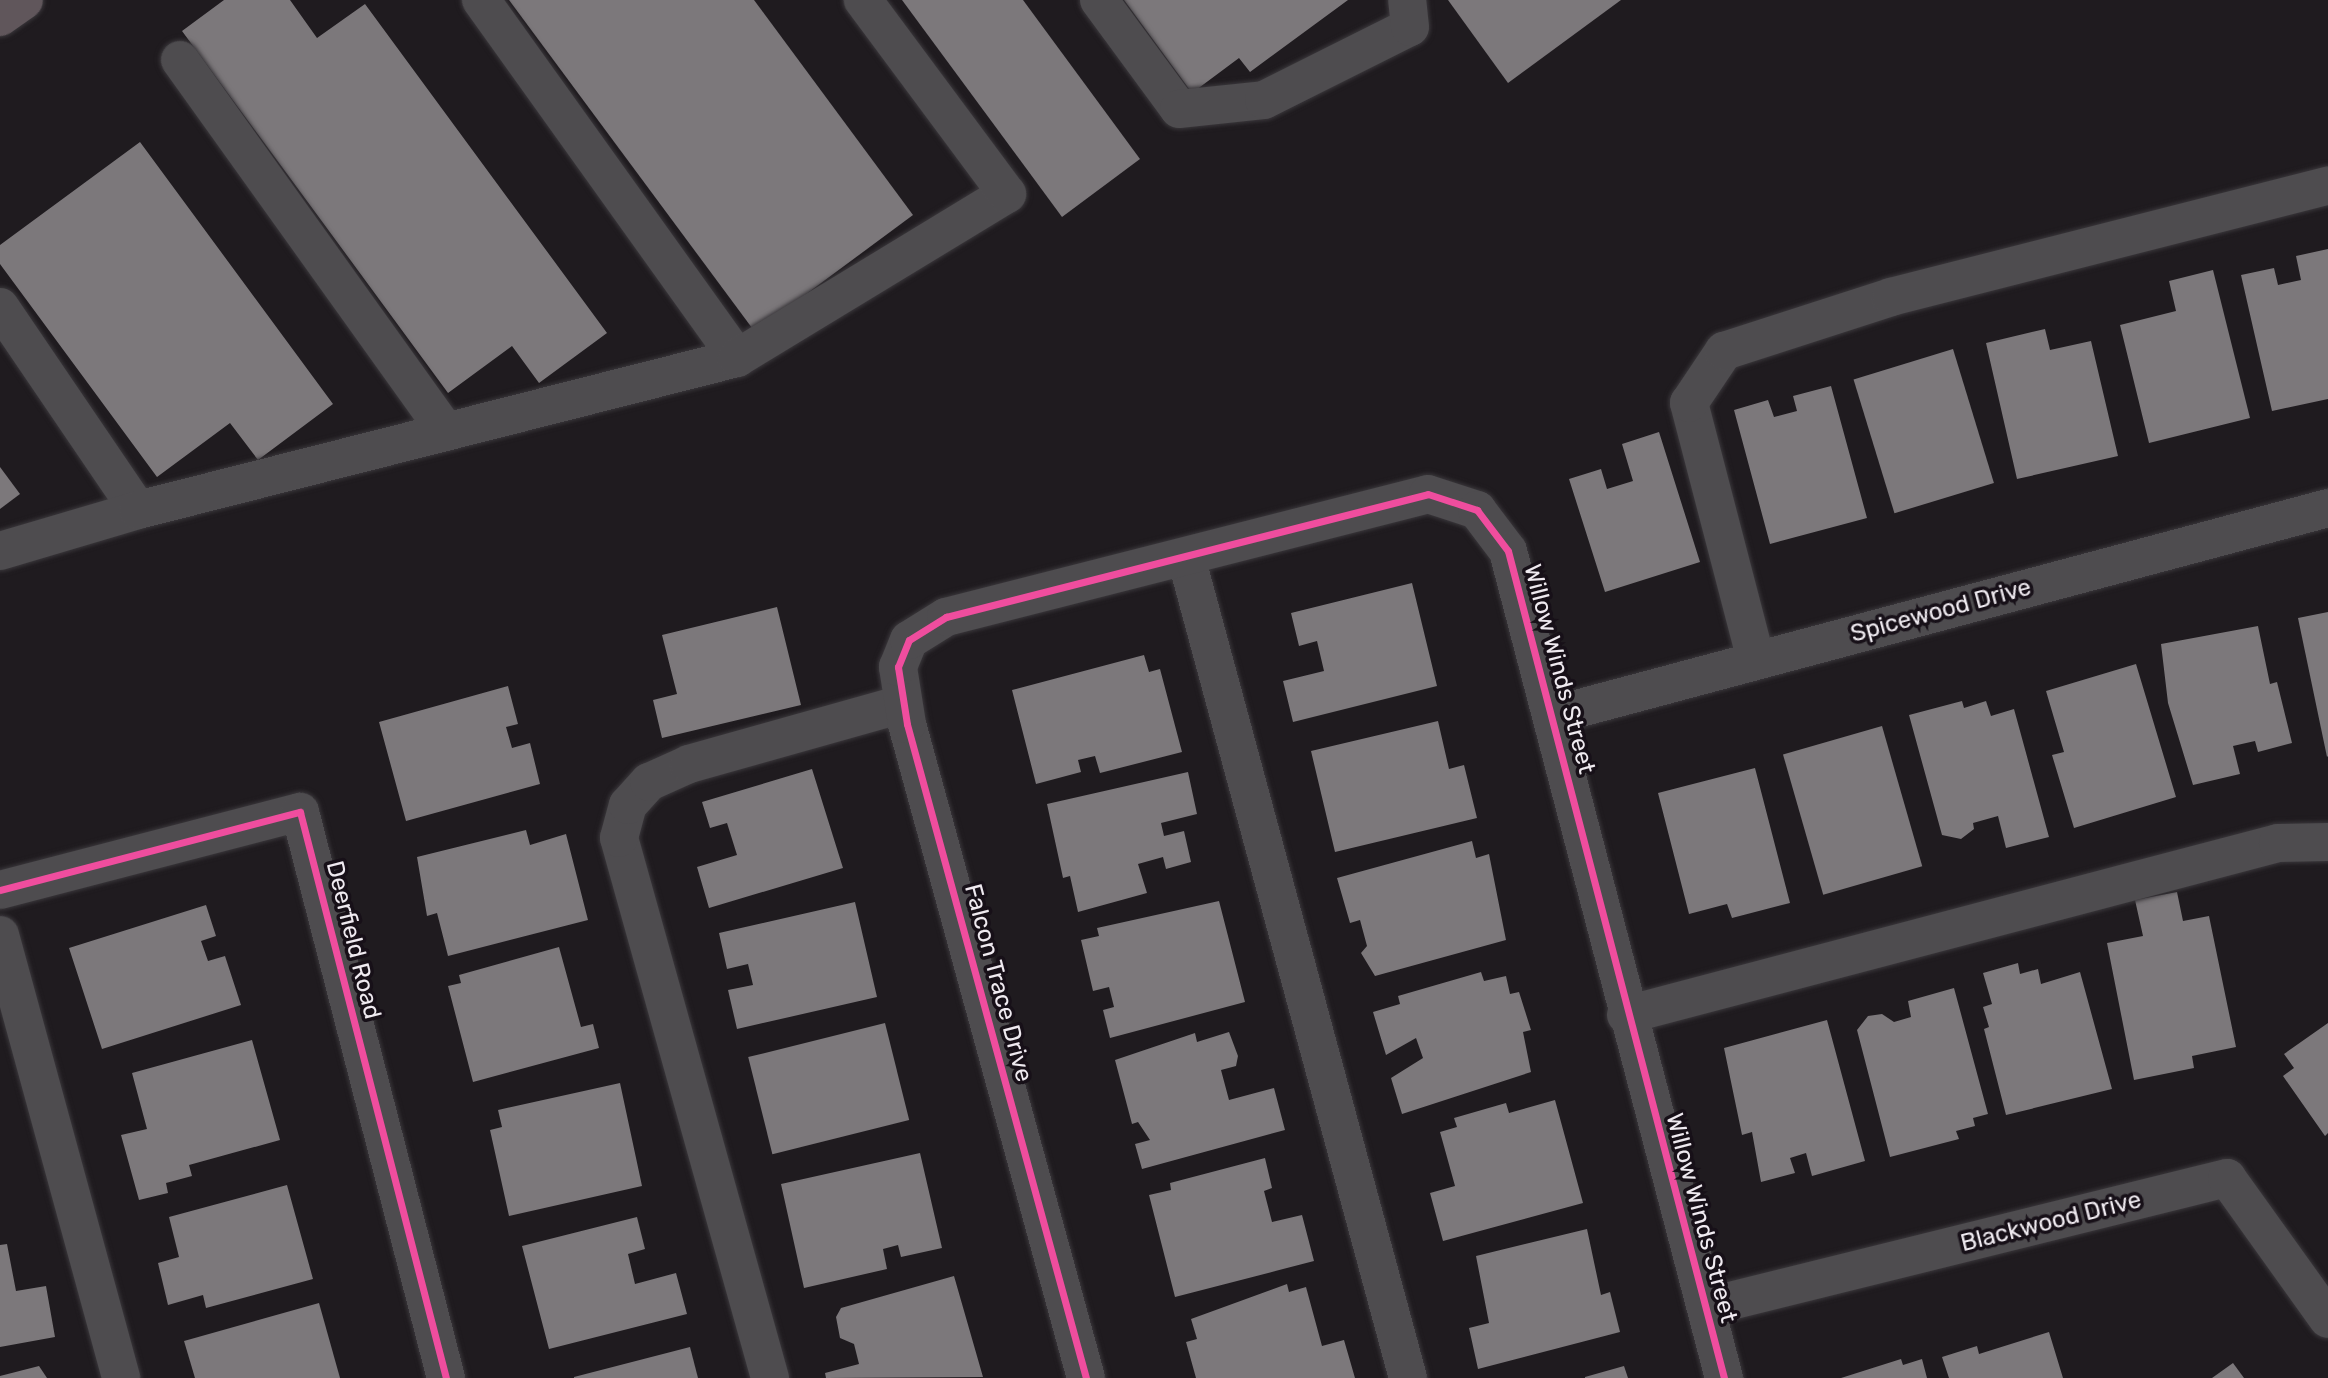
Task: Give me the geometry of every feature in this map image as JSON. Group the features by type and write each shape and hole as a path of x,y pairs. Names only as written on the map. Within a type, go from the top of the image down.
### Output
{"main road":[{"path":"0,17 24,0"}],"street":[{"path":"481,0 737,358"},
{"path":"0,551 138,510 737,358 1007,194 863,0"},
{"path":"1099,0 1179,109 1264,100 1410,27 1407,0"},
{"path":"180,60 446,432"},
{"path":"1756,660 1689,403 1724,351 1891,297 2328,186"},
{"path":"0,307 138,510"},
{"name":"Willow Winds Street","path":"946,617 1428,494 1454,499 1477,510 1508,551 1554,715 1626,1015 1724,1378"},
{"name":"Spicewood Drive","path":"1554,715 2328,508"},
{"path":"1186,556 1408,1378"},
{"name":"Falcon Trace Drive","path":"946,617 909,640 898,667 903,704 1086,1378"},
{"path":"770,1378 619,838 628,806 649,782 689,764 903,704"},
{"name":"Deerfield Road","path":"0,890 300,811 446,1378"},
{"path":"1626,1015 2278,843 2328,842"},
{"path":"0,935 121,1378"},
{"name":"Blackwood Drive","path":"1706,1307 2227,1178 2328,1318"}],"building":[{"path":"224,0 290,0 317,38 365,4 607,333 539,383 512,346 448,393 182,31"},
{"path":"509,0 754,0 913,215 755,332"},
{"path":"902,0 1023,0 1140,159 1062,217"},
{"path":"1124,0 1348,0 1250,72 1239,58 1192,93"},
{"path":"1448,0 1621,0 1508,83"},
{"path":"140,142 333,404 258,460 230,423 157,477 0,264 0,245"},
{"path":"2328,249 2328,399 2272,411 2241,275 2274,268 2278,285 2301,280 2296,256"},
{"path":"2213,270 2250,418 2149,443 2120,325 2176,311 2169,281"},
{"path":"2045,329 2050,350 2091,341 2118,456 2017,479 1986,343"},
{"path":"1953,349 1994,483 1894,513 1854,379"},
{"path":"1831,386 1867,518 1770,544 1734,410 1768,400 1774,417 1797,411 1793,396"},
{"path":"1659,432 1700,562 1605,592 1569,479 1601,469 1607,489 1633,481 1622,444"},
{"path":"0,467 20,494 0,509"},
{"path":"1412,583 1437,686 1293,722 1283,681 1324,671 1317,641 1299,646 1291,613"},
{"path":"777,607 801,705 662,738 653,700 677,694 662,635"},
{"path":"2328,612 2328,756 2327,757 2298,618"},
{"path":"2258,626 2270,684 2277,682 2292,743 2258,752 2255,741 2233,746 2240,774 2193,785 2168,703 2161,644"},
{"path":"1144,655 1149,672 1160,669 1182,752 1100,773 1095,756 1078,760 1081,772 1036,784 1012,690"},
{"path":"2136,664 2176,797 2074,828 2052,755 2064,752 2046,691"},
{"path":"508,686 518,724 506,727 512,748 530,743 540,784 406,821 379,722"},
{"path":"1962,701 1964,708 1986,701 1991,716 2014,709 2049,837 2006,848 1998,816 1973,823 1974,829 1961,839 1942,835 1909,715"},
{"path":"1438,721 1449,769 1464,765 1477,818 1335,852 1311,751"},
{"path":"1882,726 1922,866 1823,895 1783,754"},
{"path":"1755,768 1790,903 1732,918 1727,904 1689,914 1658,793"},
{"path":"812,769 843,868 709,908 697,867 737,855 727,823 710,828 702,802"},
{"path":"1188,772 1197,814 1161,823 1164,836 1184,831 1191,862 1166,869 1163,857 1138,864 1147,893 1078,912 1070,876 1063,878 1047,804"},
{"path":"526,830 530,845 566,834 588,920 448,956 437,913 427,916 417,857"},
{"path":"1472,841 1476,858 1489,854 1506,940 1375,976 1361,953 1367,946 1360,920 1350,923 1337,878"},
{"path":"2177,892 2183,921 2209,916 2236,1047 2192,1056 2194,1068 2134,1080 2107,943 2143,936 2135,900"},
{"path":"1219,901 1245,1002 1110,1038 1103,1010 1114,1007 1109,987 1093,991 1081,940 1099,936 1097,928"},
{"path":"855,902 877,997 737,1029 728,990 753,985 748,964 727,969 719,933"},
{"path":"206,905 216,936 201,941 208,961 225,956 241,1005 102,1049 69,948"},
{"path":"559,947 581,1027 593,1024 599,1048 473,1082 448,986 461,983 459,975"},
{"path":"2018,963 2020,974 2038,969 2041,984 2080,972 2112,1089 2006,1115 1984,1029 1989,1027 1983,1007 1992,1004 1983,973"},
{"path":"1481,972 1484,981 1506,976 1510,994 1519,992 1531,1030 1523,1032 1531,1072 1402,1114 1391,1078 1423,1058 1416,1038 1386,1055 1373,1012 1400,1004 1398,996"},
{"path":"1954,988 1988,1114 1973,1118 1975,1126 1956,1131 1959,1139 1890,1157 1857,1030 1868,1016 1882,1014 1894,1022 1911,1017 1908,1001"},
{"path":"1827,1020 1865,1161 1812,1176 1806,1153 1790,1158 1795,1173 1761,1182 1752,1132 1742,1135 1724,1048"},
{"path":"885,1023 909,1120 772,1154 748,1057"},
{"path":"2328,1023 2328,1133 2325,1136 2283,1076 2294,1068 2284,1054"},
{"path":"1229,1032 1238,1056 1236,1066 1221,1070 1229,1100 1274,1088 1285,1130 1142,1169 1135,1144 1150,1140 1138,1122 1132,1124 1115,1060 1195,1033 1197,1042"},
{"path":"252,1040 280,1140 189,1165 192,1176 166,1183 168,1193 139,1200 121,1135 147,1129 132,1073"},
{"path":"620,1083 642,1186 509,1216 490,1130 502,1127 498,1110"},
{"path":"1555,1100 1583,1203 1443,1241 1430,1193 1455,1186 1440,1132 1457,1127 1454,1118 1506,1103 1509,1113"},
{"path":"920,1153 942,1248 901,1257 898,1245 883,1249 887,1269 804,1288 781,1184"},
{"path":"1265,1158 1272,1188 1264,1191 1272,1222 1302,1215 1314,1261 1175,1297 1149,1195 1171,1190 1170,1183"},
{"path":"287,1185 313,1279 206,1308 203,1295 168,1305 158,1263 179,1257 169,1217"},
{"path":"637,1217 645,1249 628,1254 635,1284 676,1273 687,1314 549,1349 522,1246"},
{"path":"1587,1229 1601,1295 1610,1292 1620,1332 1478,1369 1469,1328 1489,1323 1476,1256"},
{"path":"7,1244 16,1291 46,1286 55,1337 0,1347 0,1245"},
{"path":"954,1276 983,1377 826,1378 825,1373 859,1364 854,1344 840,1338 836,1317 841,1308"},
{"path":"1287,1284 1289,1292 1306,1287 1322,1346 1344,1340 1355,1378 1196,1378 1186,1342 1197,1339 1191,1319"},
{"path":"319,1303 340,1378 195,1378 184,1341"},
{"path":"2049,1332 2063,1378 1949,1378 1942,1357 1977,1346 1979,1354"},
{"path":"690,1347 698,1378 574,1378 574,1377"},
{"path":"1901,1359 1903,1365 1922,1359 1927,1378 1841,1378"},
{"path":"2233,1363 2244,1378 2212,1378"},
{"path":"39,1366 47,1378 0,1378 0,1376"},
{"path":"1624,1366 1628,1378 1585,1378 1585,1377"}],"cycle path":[{"path":"1086,1378 907,724 898,667 909,640 946,617 1428,494 1477,510 1508,551 1724,1378"},
{"path":"0,890 300,812 446,1378"}]}
